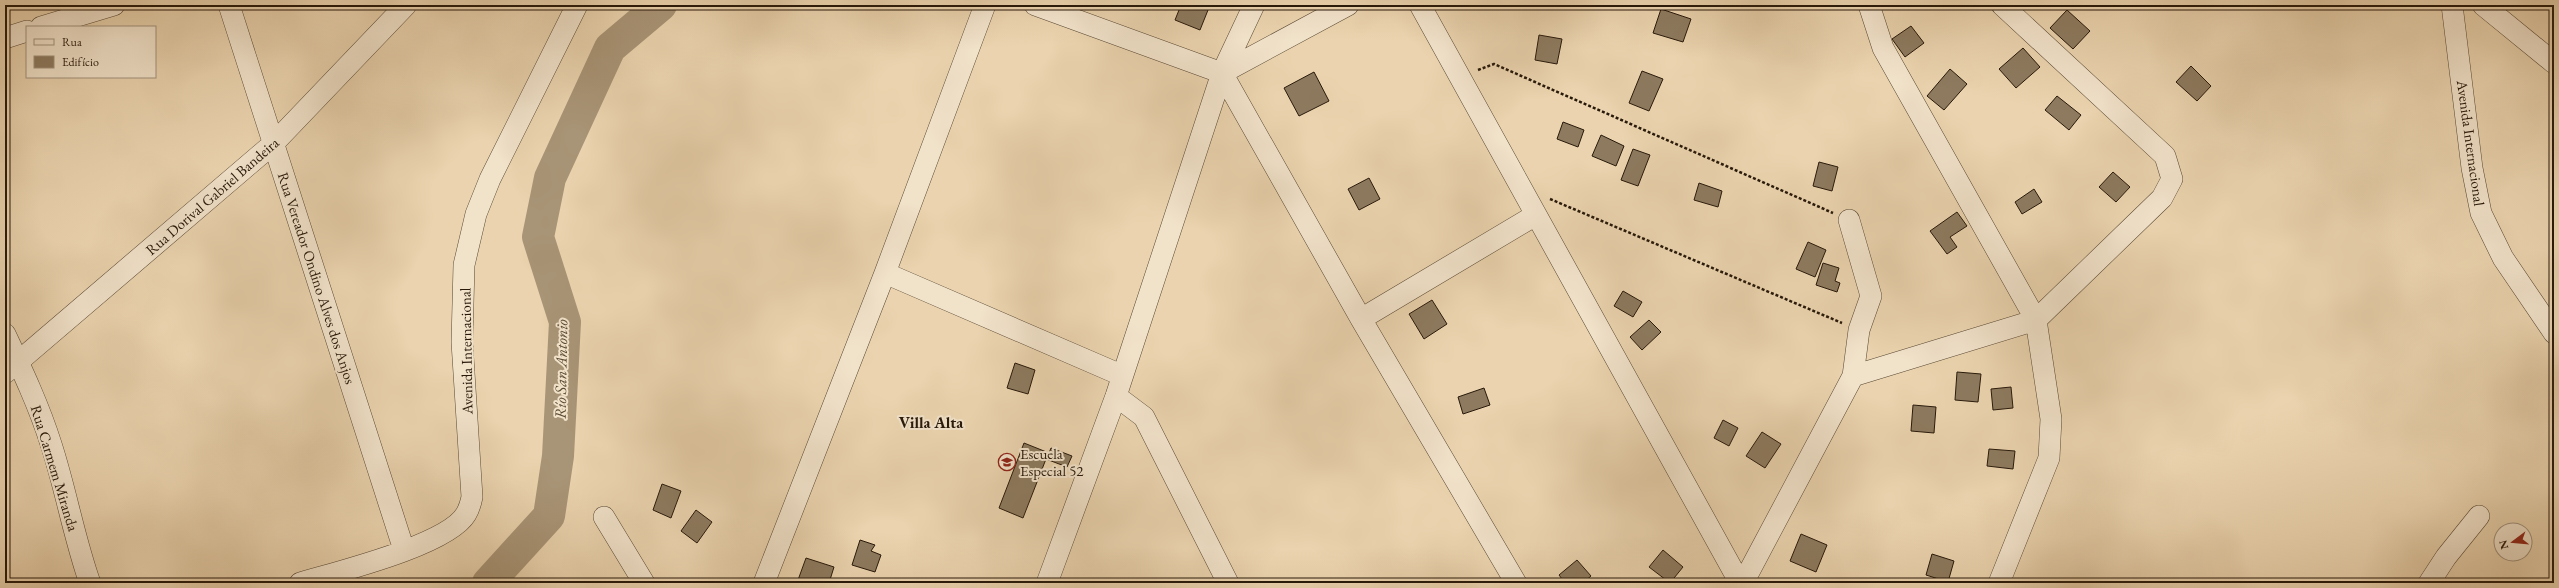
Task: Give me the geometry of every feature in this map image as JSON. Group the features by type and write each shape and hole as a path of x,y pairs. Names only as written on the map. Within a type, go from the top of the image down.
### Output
{"street":[{"path":"44,26 114,5"},
{"name":"Rua Vereador Ondino Alves dos Anjos","path":"229,5 404,550"},
{"name":"Rua Dorival Gabriel Bandeira","path":"12,368 274,143 406,5"},
{"name":"Avenida Internacional","path":"300,583 404,550 446,533 466,515 472,497 462,342 464,265 476,214 490,179 577,5"},
{"path":"764,583 885,274 985,5"},
{"path":"1035,5 1222,73 1361,319 1516,583"},
{"path":"1047,583 1116,396 1121,375 1222,73 1254,5"},
{"path":"1222,73 1348,5"},
{"path":"1420,5 1461,76 1534,216 1740,583"},
{"path":"1869,5 1883,48 2036,320 2051,419 2049,458 1999,583"},
{"path":"1853,376 2036,320 2162,198 2172,179 2165,156 2002,5"},
{"name":"Avenida Internacional","path":"2452,5 2472,168 2481,213 2503,258 2554,333"},
{"path":"2483,5 2554,63"},
{"path":"5,38 26,31"},
{"path":"1361,319 1534,216"},
{"path":"1743,583 1853,376 1859,330 1871,296 1850,220"},
{"path":"885,274 1121,375"},
{"name":"Rua Carmem Miranda","path":"5,334 12,368 51,445 81,558 90,583"},
{"path":"1116,396 1144,417 1228,583"},
{"path":"2430,583 2446,557 2479,516"},
{"path":"604,517 644,583"}],"path":[{"path":"1461,76 1494,64 1850,220"},
{"path":"1548,198 1859,330"}],"building":[{"path":"1181,5 1210,5 1200,30 1175,20"},
{"path":"1661,9 1691,19 1683,42 1653,33"},
{"path":"2067,10 2090,31 2073,49 2050,28"},
{"path":"1911,26 1924,43 1905,57 1892,39"},
{"path":"1539,35 1562,39 1557,64 1535,60"},
{"path":"2023,48 2040,67 2016,88 1999,69"},
{"path":"2191,66 2211,86 2197,101 2176,82"},
{"path":"1950,69 1967,84 1944,110 1927,96"},
{"path":"1642,71 1663,79 1649,111 1629,103"},
{"path":"1314,72 1329,101 1299,116 1284,88"},
{"path":"2057,96 2081,115 2069,130 2045,110"},
{"path":"1563,122 1584,130 1578,147 1557,139"},
{"path":"1601,135 1624,146 1616,166 1592,156"},
{"path":"1633,149 1650,155 1638,186 1621,180"},
{"path":"1819,162 1838,167 1832,191 1813,186"},
{"path":"2113,172 2130,187 2116,202 2099,187"},
{"path":"1369,178 1380,199 1359,210 1348,189"},
{"path":"1699,183 1722,191 1718,207 1694,200"},
{"path":"2034,189 2042,202 2022,214 2015,202"},
{"path":"1957,212 1967,226 1950,237 1957,247 1947,254 1930,231"},
{"path":"1808,242 1826,250 1815,277 1796,269"},
{"path":"1823,263 1839,268 1835,281 1840,283 1837,292 1816,285"},
{"path":"1623,291 1642,302 1633,317 1614,306"},
{"path":"1432,300 1447,324 1424,339 1409,314"},
{"path":"1649,320 1661,332 1642,350 1630,337"},
{"path":"1015,363 1035,370 1028,394 1007,388"},
{"path":"1957,372 1981,374 1978,402 1955,400"},
{"path":"2011,387 2013,408 1993,410 1991,389"},
{"path":"1484,388 1490,405 1463,414 1458,397"},
{"path":"1913,405 1936,407 1934,433 1911,431"},
{"path":"1723,420 1738,428 1729,446 1714,438"},
{"path":"1762,432 1781,444 1765,468 1746,456"},
{"path":"1024,443 1049,453 1051,448 1072,456 1067,467 1046,459 1023,518 999,508"},
{"path":"1989,449 2015,451 2013,469 1987,466"},
{"path":"662,484 681,491 671,518 653,510"},
{"path":"696,510 712,522 697,543 681,531"},
{"path":"1801,534 1827,545 1816,572 1790,561"},
{"path":"860,540 875,545 871,551 881,555 875,572 852,565"},
{"path":"1663,550 1683,567 1670,583 1649,567"},
{"path":"1932,554 1954,561 1948,582 1926,575"},
{"path":"806,558 834,567 829,583 807,583 798,580"},
{"path":"1577,560 1591,576 1583,583 1565,583 1559,575"},
{"path":"1890,579 1909,583 1889,583"}],"waterway":[{"name":"Río San Antonio","path":"488,583 549,516 558,456 565,322 538,237 550,178 610,48 661,5"}],"place":[{"name":"Escuela Especial 52","path":"1007,462"}],"district":[{"name":"Villa Alta","path":"931,422"}]}
